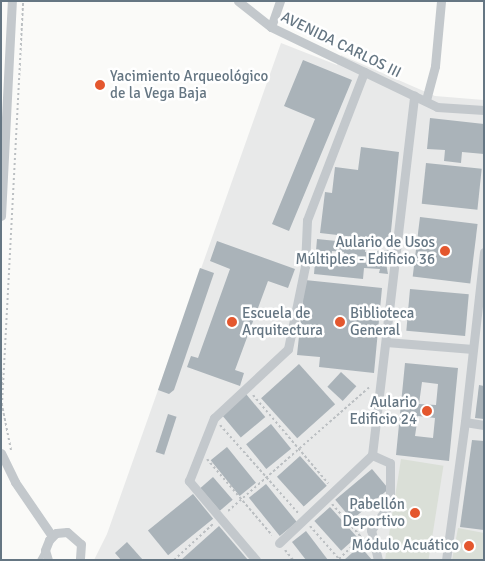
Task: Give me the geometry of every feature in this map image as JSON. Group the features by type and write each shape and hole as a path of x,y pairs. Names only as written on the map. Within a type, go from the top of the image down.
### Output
{"street":[{"path":"1,216 12,1"},
{"name":"AVENIDA CARLOS III","path":"238,1 271,27 437,106 484,110"},
{"path":"271,27 280,1"},
{"path":"426,100 435,66 441,1"},
{"path":"256,560 189,481 214,418 288,349 305,266 307,220 364,72"},
{"path":"279,543 372,455 414,95"},
{"path":"446,560 473,349 481,316 484,252"},
{"path":"386,342 473,349"},
{"path":"465,422 484,425"},
{"path":"1,453 15,482 52,536"},
{"path":"372,455 390,463 390,504 371,530 378,560"},
{"path":"48,560 45,550 52,536 67,532 77,538 82,550 80,560"}],"lane":[{"path":"39,560 45,550"}],"path":[{"path":"12,456 2,405 23,1"},
{"path":"174,560 382,376"},
{"path":"247,388 334,490"},
{"path":"214,418 339,559 371,530"},
{"path":"201,452 293,560"},
{"path":"326,498 362,538"}],"shaded area":[{"path":"281,43 337,65 341,55 435,96 484,100 484,560 94,560 107,534"},
{"name":"Pabellón Deportivo","path":"401,459 443,466 429,560 385,560"},
{"name":"Módulo Acuático","path":"458,528 484,533 484,560 452,560"}],"building":[{"path":"303,60 352,80 289,231 272,224 315,119 284,106"},
{"path":"430,118 484,124 484,154 462,152 461,163 444,161 445,150 427,149"},
{"path":"361,147 399,152 390,241 320,233 325,192 332,193 335,167 358,170"},
{"path":"426,163 482,169 477,210 422,204"},
{"name":"Aulario de Usos Múltiples - Edificio 36","path":"420,217 478,224 470,284 413,277"},
{"path":"317,239 366,244 365,252 390,250 389,259 385,258 388,274 379,273 380,269 364,268 363,279 314,274","holes":["332,251 344,252 343,265 331,264"]},
{"name":"Escuela de Arquitectura","path":"217,241 295,269 288,288 268,281 235,370 244,373 240,386 187,367 191,356 198,358 230,269 210,261"},
{"path":"200,268 214,273 174,390 169,394 158,390"},
{"name":"Biblioteca General","path":"305,280 382,288 374,373 319,367 320,357 297,355"},
{"path":"410,289 469,294 465,336 406,331"},
{"name":"Aulario Edificio 24","path":"405,363 458,368 449,461 396,455","holes":["422,382 438,384 436,405 419,404","418,416 435,418 433,438 415,436"]},
{"path":"299,364 335,404 297,438 261,398"},
{"path":"341,372 356,386 343,401 327,387"},
{"path":"479,385 484,386 484,419 475,418"},
{"path":"246,394 265,417 241,438 221,415"},
{"path":"168,414 177,417 164,455 156,452"},
{"path":"271,424 291,449 266,469 246,444"},
{"path":"472,440 484,441 484,530 460,527"},
{"path":"227,447 256,483 240,496 211,460"},
{"path":"300,456 327,486 304,506 277,477"},
{"path":"372,469 389,489 352,520 335,500"},
{"path":"213,477 233,500 220,511 200,488"},
{"path":"266,484 297,522 280,536 249,498"},
{"path":"193,494 213,519 168,555 148,531"},
{"path":"330,507 357,537 341,551 314,521"},
{"path":"219,526 248,560 181,560"},
{"path":"306,531 328,560 306,560 292,542"},
{"path":"127,542 143,560 121,560 115,553"},
{"path":"360,546 372,560 344,560"}],"place":[{"name":"Yacimiento Arqueológico de la Vega Baja","path":"100,85"},
{"name":"Aulario de Usos Múltiples - Edificio 36","path":"445,251"},
{"name":"Escuela de Arquitectura","path":"232,322"},
{"name":"Biblioteca General","path":"340,322"},
{"name":"Aulario Edificio 24","path":"427,411"},
{"name":"Pabellón Deportivo","path":"415,513"},
{"name":"Módulo Acuático","path":"469,546"}]}
